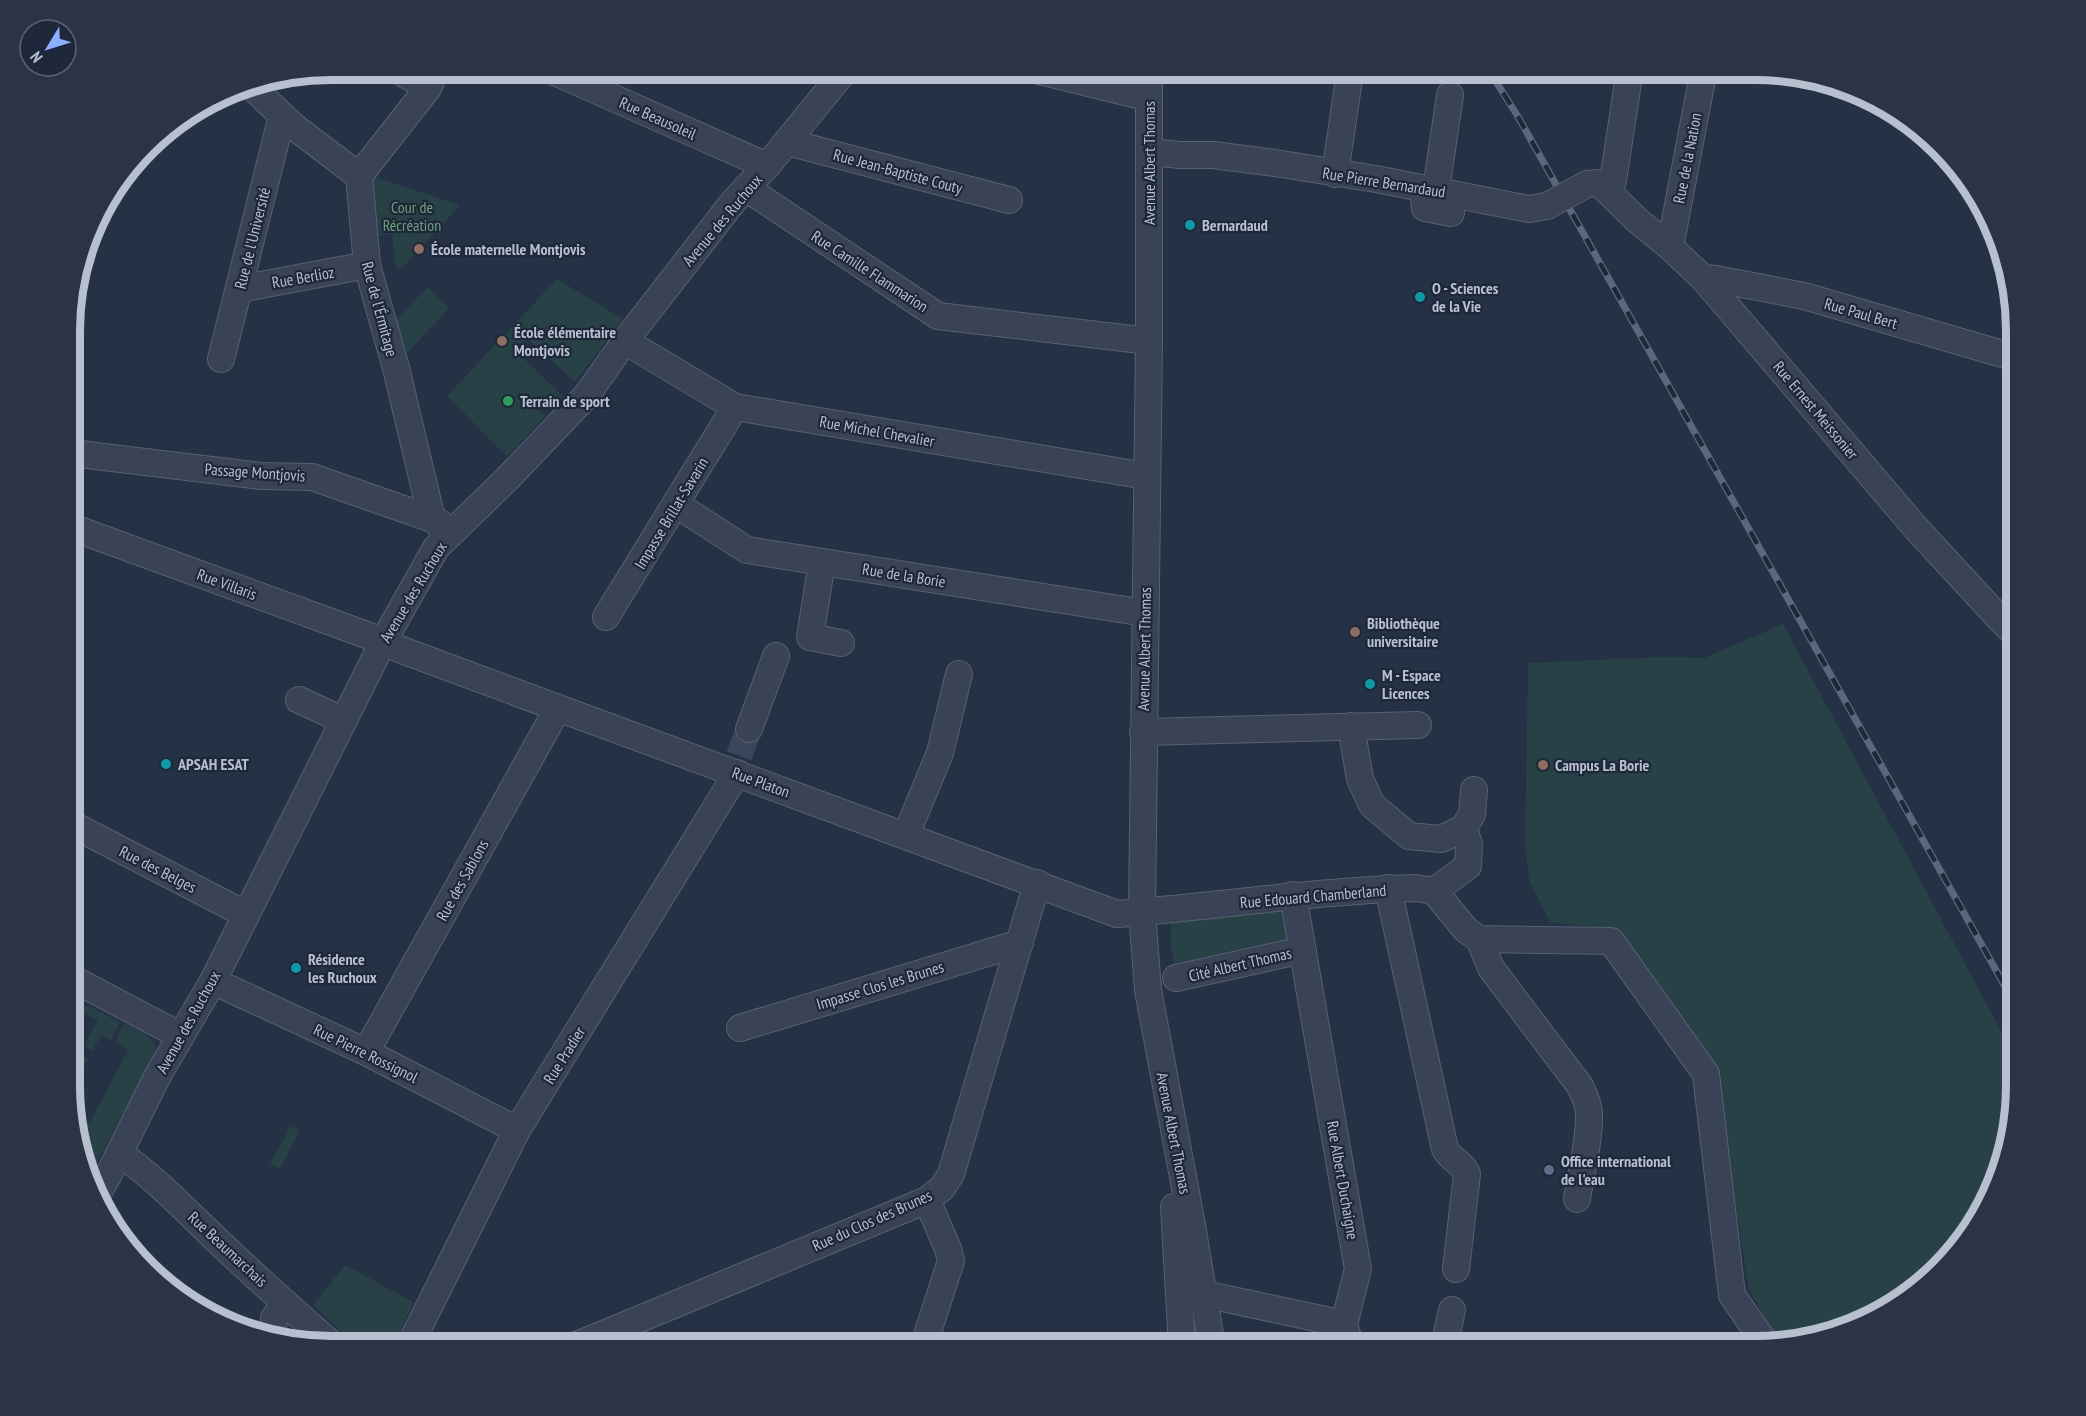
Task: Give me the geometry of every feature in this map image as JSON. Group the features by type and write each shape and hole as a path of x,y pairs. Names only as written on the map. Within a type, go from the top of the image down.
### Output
{"street":[{"path":"256,91 282,116 359,176 431,80"},
{"name":"Rue Beausoleil","path":"574,80 767,166"},
{"name":"Avenue des Ruchoux","path":"101,1187 157,1077 213,981 382,642 436,548 438,529 507,479 586,396 625,341 733,202 767,166 837,80"},
{"path":"1074,80 1149,99"},
{"name":"Avenue Albert Thomas","path":"1149,80 1149,341 1143,732 1143,941 1148,990 1192,1225 1208,1295 1211,1336"},
{"path":"1335,174 1349,80"},
{"path":"1598,188 1613,181 1628,80"},
{"name":"Rue de la Nation","path":"1670,247 1702,80"},
{"path":"1450,95 1425,208 1451,213"},
{"name":"Rue de l'Université","path":"221,359 282,116"},
{"name":"Rue Jean-Baptiste Couty","path":"787,142 1009,200"},
{"name":"Rue Pierre Bernardaud","path":"1150,152 1213,155 1430,189 1528,209 1547,206 1598,188"},
{"name":"Rue de l'Érmitage","path":"359,176 367,266 438,529"},
{"name":"Rue Camille Flammarion","path":"746,188 938,315 1149,341"},
{"name":"Rue Ernest Meissonier","path":"1598,188 1670,247 1703,278 1915,527 2006,625"},
{"name":"Rue Berlioz","path":"240,289 367,266"},
{"name":"Rue Paul Bert","path":"1703,278 1804,296 2006,355"},
{"name":"Rue Michel Chevalier","path":"625,341 735,407 1146,476"},
{"name":"Impasse Brillat-Savarin","path":"606,617 735,407"},
{"name":"Passage Montjovis","path":"80,454 261,476 312,477 438,529"},
{"name":"Rue de la Borie","path":"676,505 747,550 1145,613"},
{"name":"Rue Villaris","path":"80,530 382,642"},
{"path":"822,562 810,637 841,642"},
{"name":"Rue Platon","path":"382,642 558,708 736,767 906,835 1117,914 1142,912"},
{"path":"749,729 776,656"},
{"path":"906,835 940,753 959,674"},
{"path":"299,700 343,720"},
{"name":"Rue des Sablons","path":"366,1052 558,708"},
{"path":"1143,732 1418,724"},
{"path":"1351,726 1360,779 1372,805 1387,820 1409,836 1441,839 1464,828 1472,814 1474,790"},
{"name":"Rue Pradier","path":"415,1336 518,1130 736,767"},
{"path":"1464,828 1469,845 1468,866 1434,891 1473,935 1491,968 1580,1086 1586,1098 1589,1113 1577,1199"},
{"name":"Rue des Belges","path":"80,829 245,914"},
{"name":"Rue du Clos des Brunes","path":"599,1336 927,1200 942,1188 951,1174 1037,883"},
{"path":"1388,888 1445,1149 1450,1156 1460,1162 1467,1174 1456,1269"},
{"name":"Rue Edouard Chamberland","path":"1142,912 1293,895 1388,888 1416,888 1434,891"},
{"name":"Rue Albert Duchaigne","path":"1208,1295 1348,1335 1358,1269 1293,895"},
{"path":"1473,935 1611,941 1706,1074 1732,1295 1760,1336"},
{"path":"1181,1336 1172,1189 1129,950 1131,946 1143,941 1158,969 1195,1177 1208,1295 1217,1336"},
{"name":"Impasse Clos les Brunes","path":"740,1028 1020,943"},
{"name":"Cité Albert Thomas","path":"1176,978 1303,950"},
{"name":"Rue Pierre Rossignol","path":"213,981 366,1052 518,1130"},
{"path":"80,983 181,1036"},
{"name":"Rue Beaumarchais","path":"119,1153 133,1162 322,1336"},
{"path":"927,1200 951,1260 927,1336"},
{"name":"Avenue Albert Thomas","path":"1192,1225 1189,1251 1192,1336"},
{"path":"273,1330 274,1318 285,1303"},
{"path":"1446,1336 1452,1310"}],"green space":[{"name":"Cour de Récréation","path":"372,176 460,205 400,270 395,265 392,234 374,236"},
{"path":"557,279 623,319 575,382 528,339 516,351 563,396 552,408 544,401 538,409 546,415 507,457 447,396"},
{"path":"427,287 450,308 401,359 392,324"},
{"path":"1783,624 2006,1040 2006,1102 1998,1150 1981,1196 1955,1238 1921,1274 1881,1303 1836,1323 1804,1332 1774,1336 1749,1289 1713,1066 1669,1000 1637,965 1598,928 1550,922 1529,880 1525,843 1528,663 1661,657 1704,658"},
{"path":"1284,907 1291,944 1175,970 1171,946 1171,919"},
{"path":"89,1006 120,1022 111,1040 101,1035 92,1051 85,1043 98,1020 80,1012 80,1007"},
{"path":"124,1023 150,1037 156,1053 94,1168 82,1118 90,1122 128,1050 115,1042"},
{"path":"80,1057 88,1059 80,1074"},
{"path":"291,1126 300,1130 280,1169 270,1164"},
{"path":"345,1265 414,1302 398,1336 346,1336 313,1305"}],"tunnel":[{"path":"739,756 749,729"}],"railway":[{"path":"1495,80 1517,115 2006,988"}],"place":[{"name":"Bernardaud","path":"1190,225"},
{"name":"École maternelle Montjovis","path":"419,249"},
{"name":"O - Sciences de la Vie","path":"1420,297"},
{"name":"École élémentaire Montjovis","path":"502,341"},
{"name":"Terrain de sport","path":"508,401"},
{"name":"Bibliothèque universitaire","path":"1355,632"},
{"name":"M - Espace Licences","path":"1370,684"},
{"name":"APSAH ESAT","path":"166,764"},
{"name":"Campus La Borie","path":"1543,765"},
{"name":"Résidence les Ruchoux","path":"296,968"},
{"name":"Office international de l'eau","path":"1549,1170"}]}
